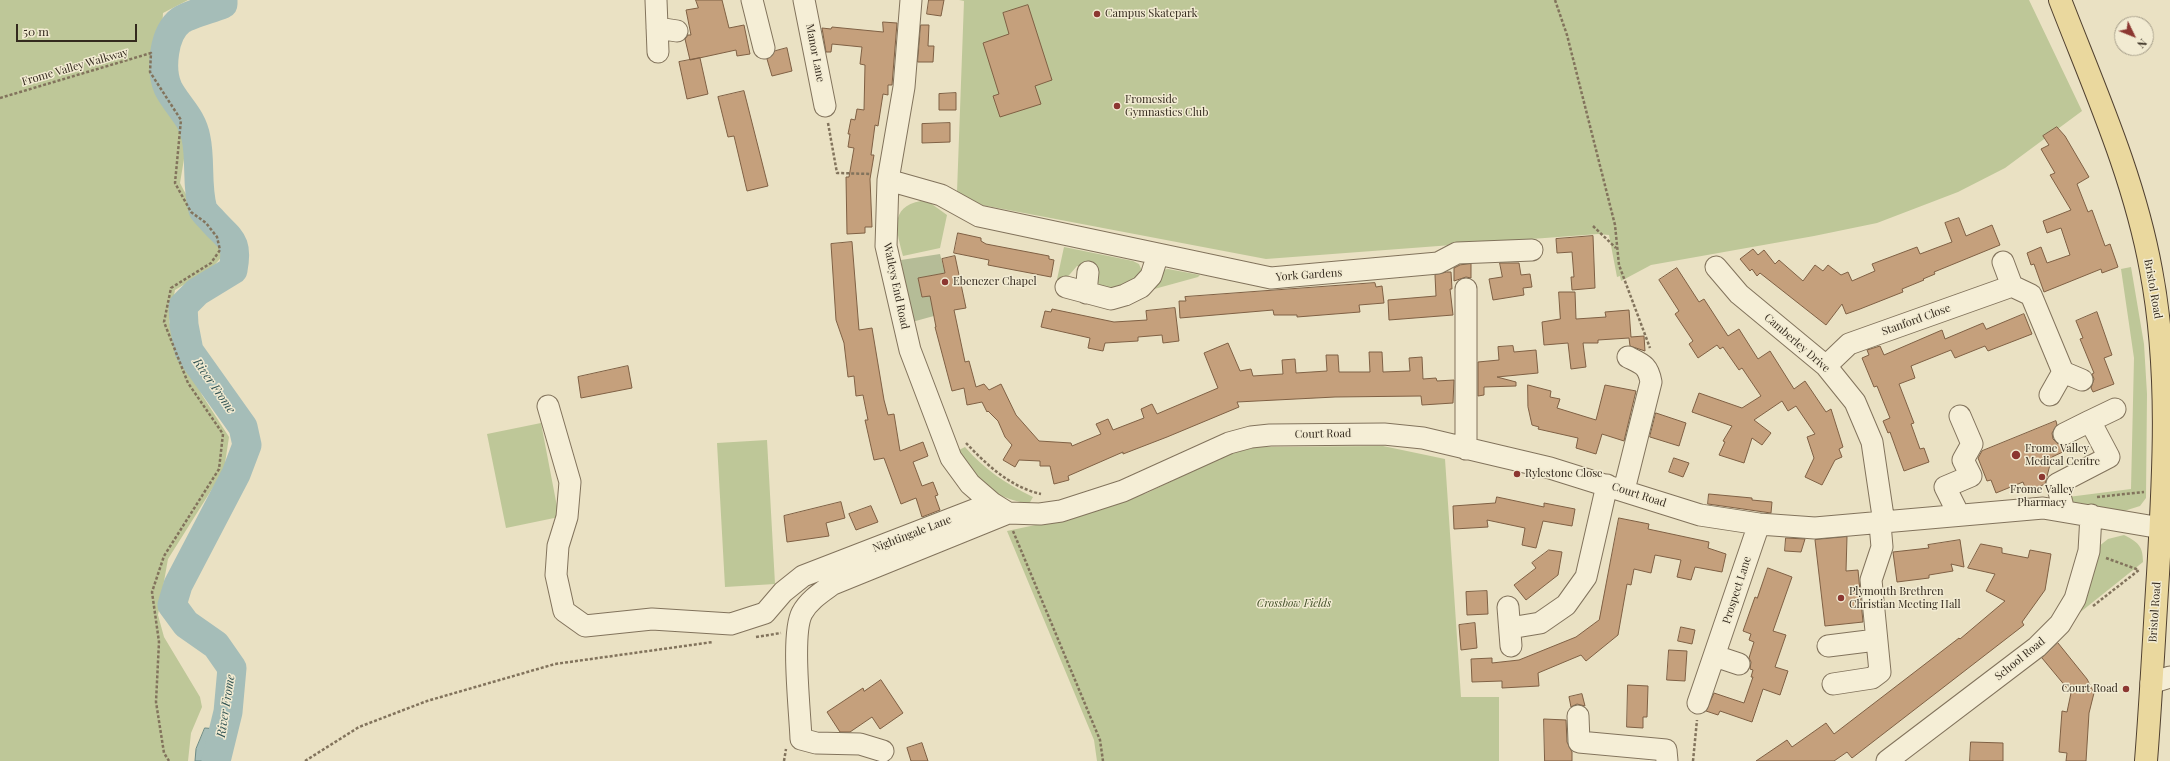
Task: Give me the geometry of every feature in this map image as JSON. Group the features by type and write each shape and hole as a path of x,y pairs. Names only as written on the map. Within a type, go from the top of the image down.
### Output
{"main road":[{"name":"Bristol Road","path":"2060,0 2102,107 2131,190 2151,269 2161,338 2165,428 2161,528 2164,554 2160,680 2146,761"}],"street":[{"path":"656,0 667,29 658,52"},
{"path":"752,0 764,48"},
{"name":"Manor Lane","path":"804,0 825,106"},
{"name":"Watleys End Road","path":"911,0 904,87 889,177 886,246 910,350 951,458 970,484 1000,508"},
{"name":"York Gardens","path":"889,177 941,195 979,216 1272,278 1438,263 1457,253 1532,250"},
{"path":"1066,287 1111,299 1142,286 1151,276 1158,254"},
{"path":"2003,262 2012,286 2031,296 2072,376 2050,395"},
{"name":"Camberley Drive","path":"1716,266 1739,294 1826,366 1855,402 1872,442 1882,523 1882,547 1871,580 1880,672 1872,678 1833,684"},
{"path":"1086,293 1088,272"},
{"name":"Stanford Close","path":"1826,366 1849,344 2012,286"},
{"path":"1466,289 1466,448"},
{"path":"1508,607 1511,637 1540,623 1566,605 1586,577 1651,382 1649,371 1642,364 1628,357"},
{"name":"Nightingale Lane","path":"548,406 570,482 567,517 558,546 556,575 564,611 585,626 652,619 731,624 765,613 783,592 803,576 831,564 1000,508"},
{"path":"2064,434 2115,409"},
{"path":"1959,515 1939,489 1971,476 1964,460 1972,444 1960,416"},
{"path":"2064,511 2057,484 2109,457 2090,421"},
{"name":"Court Road","path":"1000,508 1040,514 1061,511 1123,491 1229,443 1250,437 1270,435 1384,434 1423,438 1550,468 1700,515 1759,524 1815,528 2043,508 2064,511 2092,507 2161,528"},
{"name":"School Road","path":"1887,761 2037,647 2060,624 2075,599 2089,551 2092,507"},
{"path":"883,751 860,744 816,743 801,739 787,634 815,596 833,584 1000,508"},
{"name":"Prospect Lane","path":"1698,703 1759,524"},
{"path":"1828,646 1876,640"},
{"path":"1715,656 1740,664"},
{"path":"1578,716 1579,742 1667,755"}],"path":[{"path":"1555,0 1567,35 1615,225 1616,249 1619,265 1652,354"},
{"name":"Frome Valley Walkway","path":"0,98 151,54 150,72 181,120 175,183 191,212 206,223 217,237 220,250 211,263 171,288 164,322 188,383 223,434 219,469 164,556 152,592 159,642 156,702 164,753 169,761"},
{"path":"825,106 837,173 889,177"},
{"path":"1593,226 1616,249"},
{"path":"964,441 998,473 1016,486 1044,495"},
{"path":"2092,507 2162,490"},
{"path":"1000,508 1012,529 1100,740 1103,761"},
{"path":"2089,551 2139,570"},
{"path":"2092,607 2139,570 2164,554"},
{"path":"748,638 772,634 787,634"},
{"path":"772,634 787,634"},
{"path":"305,761 359,728 427,701 555,664 717,642"},
{"path":"1693,761 1698,703"}],"green space":[{"path":"0,0 188,0 163,13 162,30 155,49 153,69 185,118 185,153 180,183 193,204 219,231 224,244 225,253 212,268 175,290 169,322 202,395 229,437 224,470 168,559 158,615 164,637 200,697 202,707 191,733 188,761 0,761"},
{"path":"959,0 2029,0 2082,111 2005,168 1958,192 1877,223 1814,236 1651,265 1621,281 1620,276 1617,277 1609,235 1598,234 1266,259 982,205 957,192 964,1"},
{"path":"921,201 929,202 947,215 940,248 903,256 897,230 899,215 903,209 911,204"},
{"path":"1064,247 1133,261 1139,264 1142,271 1139,279 1110,292 1102,288 1097,283 1091,268 1077,266 1064,281 1056,284"},
{"path":"940,254 945,273 918,278 922,297 948,292 952,311 912,322 901,260"},
{"path":"2131,267 2144,344 2147,394 2146,498 2140,506 2124,511 2066,505 2068,497 2131,489 2134,358 2121,269"},
{"path":"1168,269 1200,275 1198,277 1147,291 1161,270"},
{"path":"541,423 559,517 506,528 487,434"},
{"path":"767,440 775,584 725,587 717,443"},
{"name":"Crossbow Fields","path":"1383,446 1445,459 1461,697 1499,697 1499,761 1097,761 1094,740 1007,531 1078,516 1147,493 1228,454 1256,447"},
{"path":"965,447 972,455 996,475 1033,497 1029,504 991,491 978,481 969,469 959,450"},
{"path":"2124,535 2139,545 2142,552 2143,562 2078,614 2098,547 2108,539"}],"water":[{"path":"205,728 232,730 229,761 195,761 196,749"}],"building":[{"path":"696,0 722,0 729,28 744,25 750,54 737,56 736,50 690,60 685,39 688,35 691,35 686,10 698,8"},
{"path":"929,0 944,0 941,16 927,14"},
{"path":"1028,5 1052,80 1035,86 1041,104 1000,117 993,96 999,94 983,43 1009,34 1003,13"},
{"path":"883,22 897,23 892,85 888,85 888,95 883,94 878,126 875,125 871,155 874,155 870,179 872,227 865,227 865,233 847,234 846,177 849,177 854,148 848,147 850,134 848,134 851,119 855,120 857,109 864,110 865,65 860,64 862,47 832,44 831,52 826,52 822,28 831,29 832,27 883,32"},
{"path":"921,25 929,25 928,46 934,46 933,62 918,62"},
{"path":"787,48 792,71 772,76 767,59 775,51"},
{"path":"700,58 708,94 687,99 679,62"},
{"path":"744,91 768,186 747,191 734,136 728,137 718,97"},
{"path":"956,93 956,110 939,110 939,94"},
{"path":"950,123 950,142 922,143 922,124"},
{"path":"2057,127 2065,136 2089,177 2077,184 2088,212 2092,210 2105,246 2110,244 2118,267 2102,273 2101,269 2044,292 2034,264 2031,265 2027,253 2041,247 2047,263 2070,255 2061,228 2047,233 2043,221 2071,210 2050,175 2055,173 2041,149 2049,145 2043,136"},
{"path":"1959,218 1966,236 1992,225 2000,245 1934,272 1935,274 1923,279 1924,280 1902,289 1903,292 1860,309 1846,314 1842,304 1826,325 1760,273 1757,276 1752,269 1750,271 1740,259 1753,249 1758,255 1764,250 1775,264 1779,260 1803,281 1815,265 1823,271 1828,265 1841,275 1848,272 1852,281 1875,271 1872,264 1917,247 1920,254 1952,242 1945,223"},
{"path":"958,233 981,238 981,241 986,244 1049,256 1049,259 1054,260 1051,277 988,265 989,260 954,253"},
{"path":"1593,236 1595,288 1572,290 1571,277 1574,277 1572,252 1557,253 1556,239"},
{"path":"852,242 859,330 872,328 884,400 888,415 894,414 900,451 923,442 928,456 913,462 922,486 933,482 938,495 935,496 940,510 922,517 916,498 901,504 884,458 874,460 865,420 868,420 863,395 856,396 854,376 848,377 844,343 836,320 831,244"},
{"path":"955,256 966,308 954,310 965,362 969,361 976,387 984,384 989,390 1001,384 1016,415 1039,441 1071,443 1072,446 1101,434 1096,424 1108,419 1113,430 1144,418 1141,409 1152,404 1157,414 1218,388 1204,353 1228,343 1240,371 1251,369 1253,376 1283,374 1282,360 1295,359 1296,373 1327,371 1326,355 1338,355 1339,372 1370,372 1369,352 1382,352 1383,372 1410,371 1409,358 1422,357 1423,379 1436,378 1437,381 1454,380 1453,403 1422,405 1421,396 1335,397 1237,402 1239,407 1123,454 1123,452 1068,476 1069,480 1054,484 1050,466 1040,466 1040,461 1019,460 1015,467 1003,460 1012,445 1005,437 998,421 988,411 987,412 982,402 967,405 964,388 952,391 935,327 930,296 922,297 918,278 945,273 942,259"},
{"path":"1500,263 1519,263 1521,275 1530,274 1532,287 1523,288 1524,295 1493,300 1489,279 1502,277"},
{"path":"1471,264 1471,278 1466,277 1454,281 1454,268 1460,265"},
{"path":"1677,268 1699,302 1704,299 1728,336 1739,329 1758,359 1770,351 1794,389 1805,381 1826,412 1831,409 1843,447 1839,449 1842,457 1835,460 1822,485 1805,477 1814,458 1807,437 1815,434 1796,406 1788,411 1782,401 1754,420 1771,433 1762,445 1752,438 1744,463 1719,455 1725,442 1723,441 1732,426 1692,412 1699,393 1742,408 1761,396 1742,368 1739,370 1723,347 1720,349 1717,345 1698,358 1689,344 1693,341 1675,314 1679,311 1659,280"},
{"path":"1451,272 1452,289 1450,289 1453,315 1389,320 1388,300 1436,296 1435,275"},
{"path":"1375,283 1376,287 1382,286 1384,303 1359,305 1360,312 1297,317 1297,315 1274,315 1273,310 1180,318 1179,301 1186,301 1185,297"},
{"path":"1559,292 1575,292 1576,319 1606,317 1605,312 1629,310 1631,337 1644,336 1645,351 1630,346 1629,338 1598,340 1598,343 1583,343 1586,367 1571,369 1568,343 1544,345 1542,322 1560,319"},
{"path":"1175,308 1179,341 1163,343 1162,335 1138,337 1138,341 1105,343 1103,351 1088,348 1090,338 1041,327 1045,311 1051,312 1052,309 1114,322 1147,320 1146,311"},
{"path":"2097,312 2112,355 2104,358 2114,384 2093,392 2091,388 2094,379 2092,374 2094,373 2080,339 2083,338 2076,321"},
{"path":"2024,314 2032,334 1988,351 1985,346 1955,358 1951,350 1911,366 1915,378 1899,384 1914,423 1911,424 1920,449 1924,448 1929,462 1904,471 1890,432 1888,433 1883,421 1890,418 1877,386 1874,387 1862,358 1869,355 1867,350 1880,346 1884,355 1942,330 1945,339 1983,323 1986,329"},
{"path":"1513,346 1514,352 1536,350 1538,373 1497,377 1516,382 1516,386 1484,387 1484,395 1478,396 1478,362 1499,360 1498,347"},
{"path":"628,366 632,388 581,398 578,377"},
{"path":"1528,385 1551,391 1550,397 1560,399 1557,408 1596,420 1605,385 1636,391 1624,441 1602,434 1596,454 1576,448 1578,438 1538,429 1539,427 1532,425 1528,407"},
{"path":"1656,413 1686,423 1679,446 1650,437"},
{"name":"Frome Valley Medical Centre","path":"2056,421 2057,425 2052,433 2053,439 2058,444 2065,446 2067,450 2052,457 2045,484 2027,492 2023,482 1996,493 1991,480 1987,481 1978,458 1982,451"},
{"path":"1674,458 1689,463 1683,477 1669,472"},
{"path":"1709,494 1752,498 1752,500 1772,502 1771,513 1708,504"},
{"path":"1497,497 1544,507 1544,503 1575,509 1572,526 1543,521 1536,548 1522,545 1525,528 1487,520 1488,527 1454,529 1453,506 1495,503"},
{"path":"841,502 845,518 826,523 829,536 787,542 784,516"},
{"path":"871,506 878,522 856,530 849,514"},
{"path":"1619,518 1649,524 1648,529 1709,542 1708,548 1726,554 1722,572 1695,567 1691,580 1677,577 1681,560 1655,555 1651,573 1634,569 1631,585 1627,584 1618,635 1586,661 1581,655 1538,673 1539,686 1502,688 1502,681 1472,682 1471,659 1492,658 1492,663 1519,660 1576,637 1599,620"},
{"name":"Plymouth Brethren Christian Meeting Hall","path":"1847,537 1846,571 1858,570 1863,622 1825,626 1815,540"},
{"path":"1786,538 1805,539 1801,552 1785,551"},
{"path":"1960,540 1964,567 1951,564 1953,571 1929,575 1929,578 1897,582 1893,552 1929,548 1928,545"},
{"path":"1981,544 2002,548 2002,553 2028,558 2030,550 2051,554 2045,590 2022,622 2024,625 1852,758 1847,752 1834,761 1756,761 1787,740 1792,747 1826,723 1834,734 1959,638 1960,639 2005,601 1986,591 1995,574 1968,568"},
{"path":"1549,550 1562,552 1558,575 1526,600 1514,585 1536,568 1532,563"},
{"path":"1768,568 1792,577 1773,631 1786,635 1775,667 1788,671 1780,695 1763,689 1752,722 1720,711 1718,715 1706,711 1714,693 1744,703 1753,677 1751,677 1753,670 1750,669 1751,662 1749,658 1754,642 1749,640 1751,634 1743,631 1755,597 1757,598"},
{"path":"1487,591 1488,614 1467,615 1466,592"},
{"path":"1475,623 1477,648 1461,650 1459,625"},
{"path":"1681,627 1695,630 1692,644 1678,641"},
{"path":"2058,643 2087,679 2094,693 2089,713 2086,761 2066,761 2067,753 2059,752 2062,711 2067,712 2071,693 2042,658"},
{"path":"1669,650 1687,651 1685,681 1667,680"},
{"path":"881,680 903,713 880,729 872,717 850,732 840,732 827,712 863,688 864,691"},
{"path":"1628,685 1648,686 1647,717 1643,717 1643,728 1627,727"},
{"path":"1582,694 1585,706 1577,704 1571,707 1569,697"},
{"path":"1544,719 1566,720 1567,742 1572,752 1572,761 1545,761"},
{"path":"1971,742 2003,743 2003,761 1970,761"},
{"path":"922,743 928,761 911,761 907,748"}],"waterway":[{"name":"River Frome","path":"216,761 228,712 232,668 216,645 186,624 172,605 178,585 236,474 247,445 243,427 189,351 184,325 183,306 197,292 233,270 235,252 231,241 203,210 194,130 188,117 168,88 164,72 164,62 167,42 175,26 185,18 223,4 223,0"}],"place":[{"name":"Campus Skatepark","path":"1097,14"},
{"name":"Fromeside Gymnastics Club","path":"1117,106"},
{"name":"Ebenezer Chapel","path":"945,282"},
{"name":"Frome Valley Medical Centre","path":"2016,455"},
{"name":"Rylestone Close","path":"1517,474"},
{"name":"Frome Valley Pharmacy","path":"2042,477"},
{"name":"Plymouth Brethren Christian Meeting Hall","path":"1841,598"},
{"name":"Court Road","path":"2126,689"}]}
